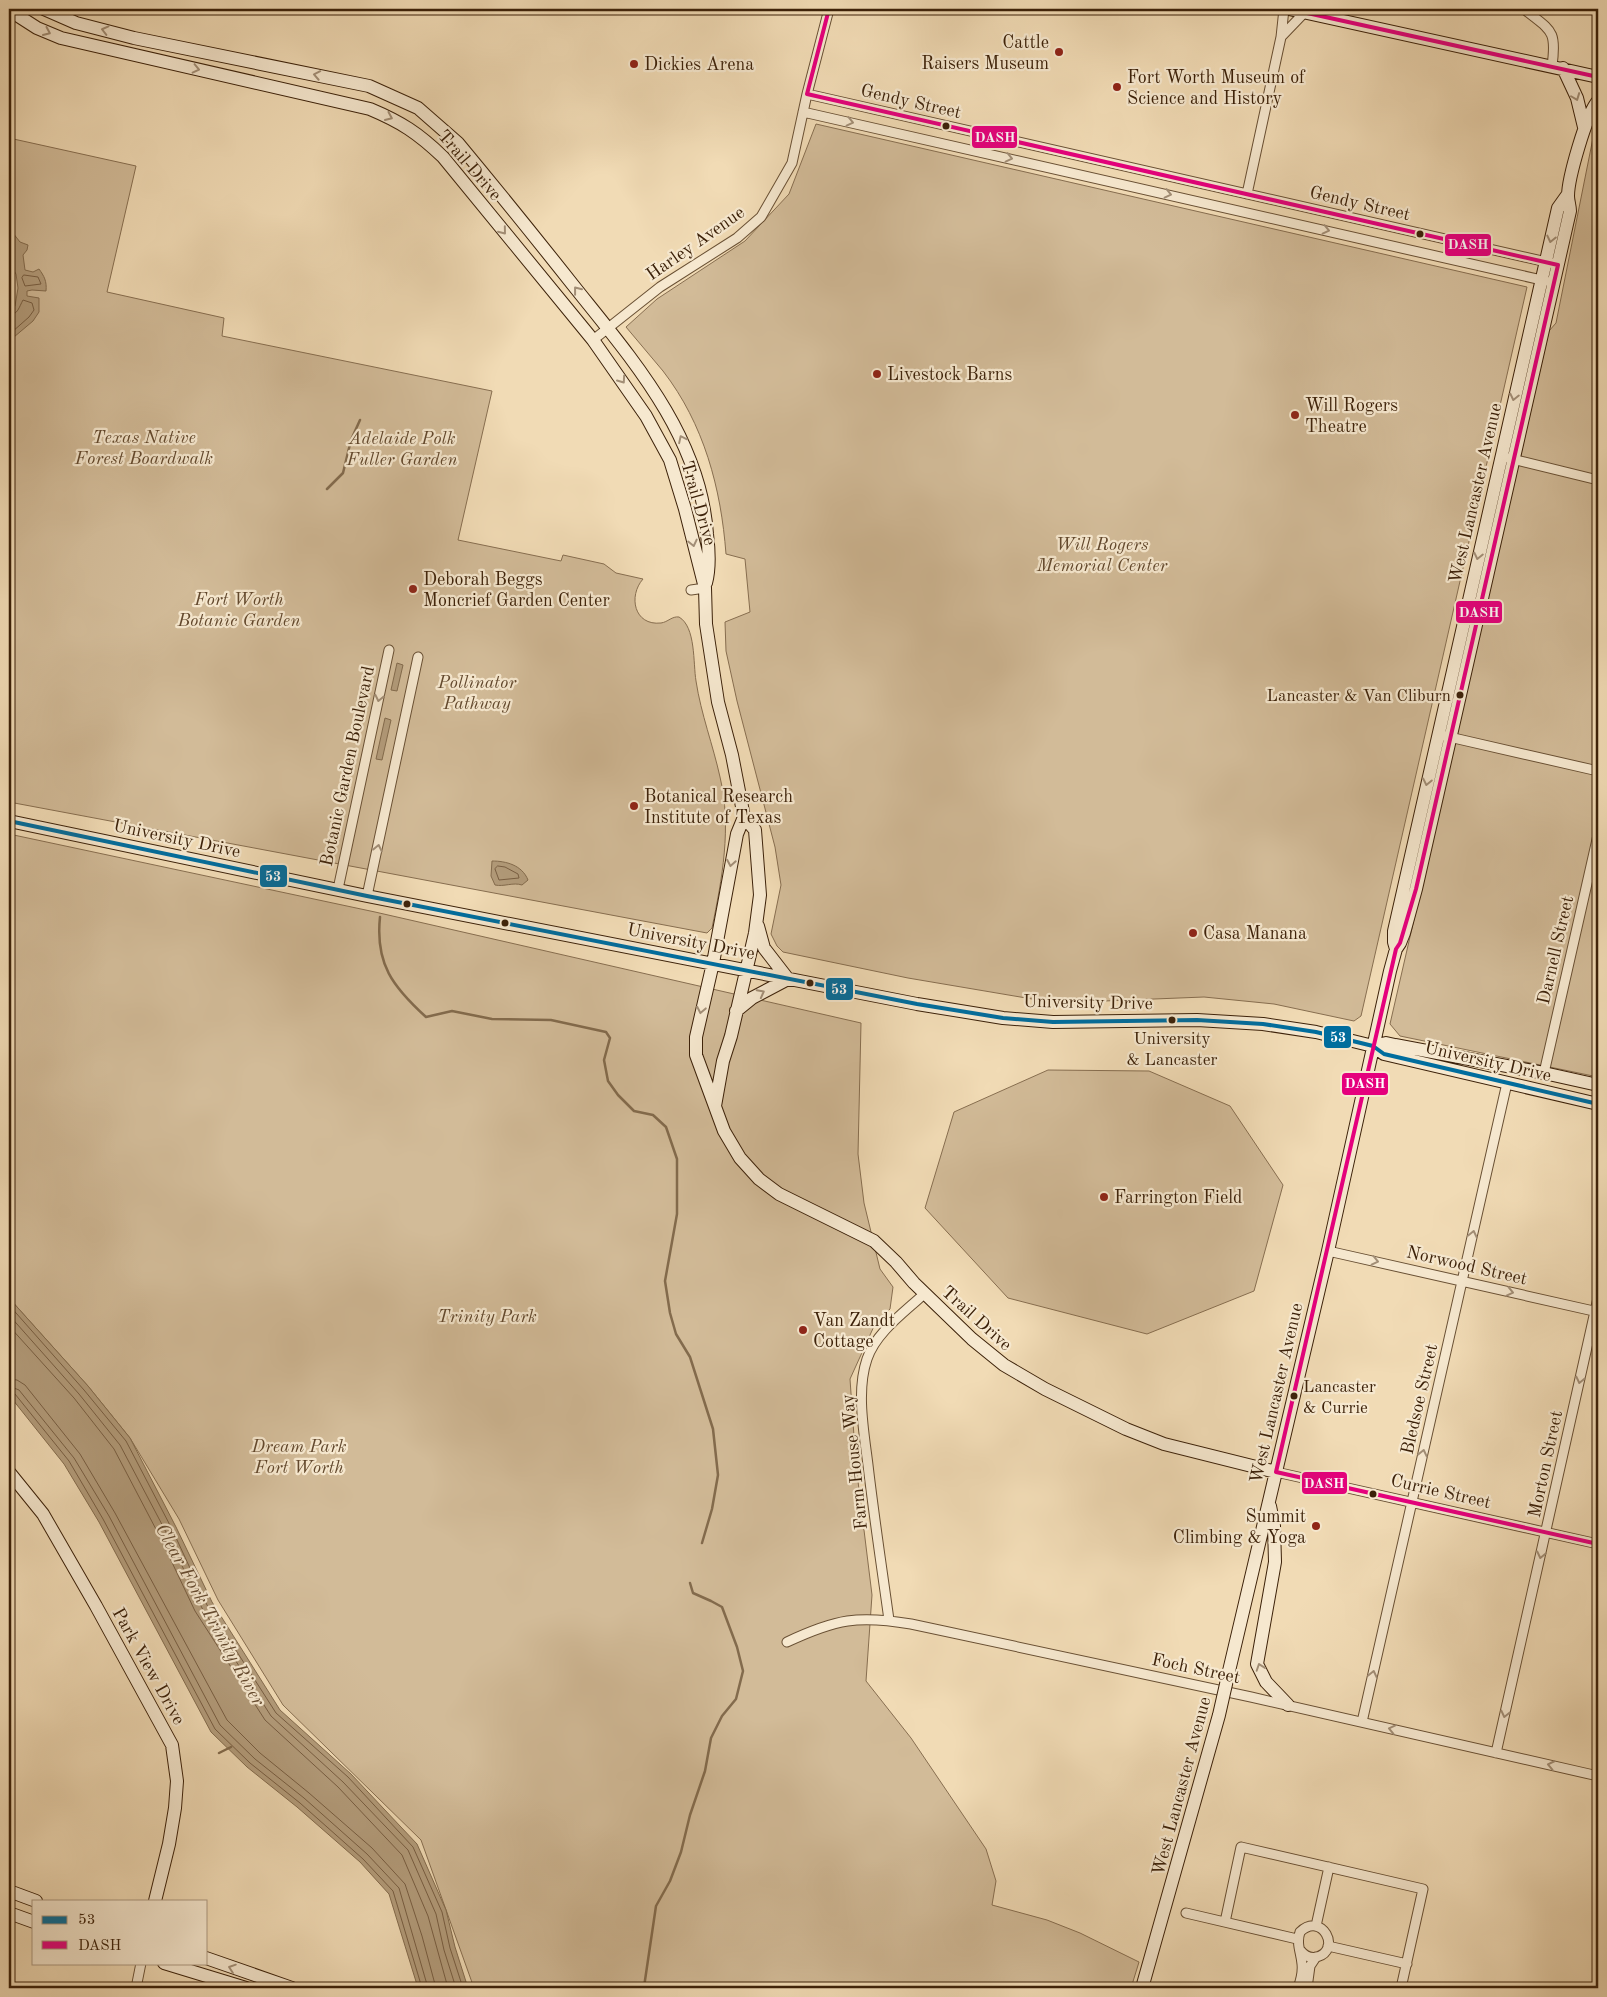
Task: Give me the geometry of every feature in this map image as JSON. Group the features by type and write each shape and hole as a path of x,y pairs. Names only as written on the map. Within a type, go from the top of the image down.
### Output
{"main road":[{"name":"Trail Drive","path":"44,9 76,23 134,38 369,86 418,108 446,131 528,227 608,328 660,399 681,437 694,469 706,514 708,577 705,588"},
{"path":"1289,9 1598,77"},
{"name":"Trail Drive","path":"9,10 37,28 61,38 370,109 396,120 426,141 442,157 593,340 646,416 670,460 685,509 705,588 706,624 714,683 732,755 744,816 755,830 760,895 757,923 718,1082 715,1106"},
{"path":"1557,67 1579,104 1584,128"},
{"path":"343,103 347,82"},
{"name":"West Lancaster Avenue","path":"1142,1988 1220,1716 1328,1251 1373,1046 1396,949 1400,943 1416,889 1514,460 1552,263 1558,208 1568,194 1584,128 1598,101"},
{"name":"West Lancaster Avenue","path":"1396,949 1394,931 1501,456 1548,281"},
{"name":"Trail Drive","path":"744,816 737,834 713,963 696,1037 696,1055 724,1131 740,1158 759,1179 779,1194 874,1241 896,1262 924,1294 972,1340 1004,1365 1045,1389 1126,1429 1164,1444 1276,1472"},
{"name":"University Drive","path":"9,821 367,896 917,1004 1003,1018 1053,1022 1197,1020 1248,1023 1316,1032 1373,1046 1384,1054 1598,1104"},
{"path":"736,1011 752,998 788,978 764,948 757,923"},
{"name":"University Drive","path":"1373,1046 1386,1043 1544,1072 1598,1085"},
{"path":"1507,1083 1533,1078 1544,1072"},
{"name":"Park View Drive","path":"9,1472 42,1514 96,1606 172,1745 177,1781 175,1808 169,1844 155,1900"},
{"path":"1269,1502 1274,1526 1275,1562 1257,1664 1266,1682 1288,1706"},
{"path":"10,1894 32,1900"},
{"path":"9,1913 32,1921"},
{"path":"208,1959 292,1988"},
{"path":"167,1964 246,1988"}],"street":[{"name":"Harley Avenue","path":"593,340 660,287 738,238 761,217 792,162 829,9"},
{"path":"1247,194 1281,37 1284,9"},
{"path":"1524,9 1549,29 1554,38 1557,67"},
{"path":"1281,37 1304,12"},
{"name":"Gendy Street","path":"807,94 1552,263"},
{"name":"Gendy Street","path":"803,112 1548,281"},
{"path":"1150,190 1154,173"},
{"path":"1347,235 1351,217"},
{"path":"1501,456 1598,480"},
{"path":"691,590 705,588"},
{"name":"Botanic Garden Boulevard","path":"338,889 389,650"},
{"path":"367,896 418,657"},
{"path":"1438,734 1598,771"},
{"name":"Darnell Street","path":"1544,1072 1598,835"},
{"name":"Bledsoe Street","path":"1362,1722 1507,1083"},
{"name":"Norwood Street","path":"1328,1251 1597,1312"},
{"name":"Farm House Way","path":"889,1620 864,1434 863,1376 866,1359 873,1346 924,1294"},
{"name":"Morton Street","path":"1496,1753 1597,1312 1598,1298"},
{"name":"Currie Street","path":"1276,1472 1598,1544"},
{"name":"Foch Street","path":"787,1642 829,1624 855,1619 889,1620 1362,1722 1598,1776"},
{"path":"1225,1922 1242,1847 1423,1889 1401,1988"},
{"path":"1316,1926 1329,1867"},
{"path":"1186,1913 1298,1939"},
{"path":"1298,1988 1302,1977 1298,1939 1304,1928 1316,1926 1326,1932 1329,1939 1328,1946 1327,1951 1316,1957 1310,1966 1307,1988"},
{"path":"1328,1946 1407,1964"},
{"path":"1300,1950 1308,1957 1316,1957"},
{"path":"136,1988 141,1964"}],"green space":[{"path":"1598,122 1598,1077 1400,1036 1390,1024 1549,331 1556,323 1594,133"},
{"name":"Will Rogers Memorial Center","path":"816,124 1527,287 1361,1016 1354,1021 1274,1004 1204,997 1079,1002 1038,1000 908,978 783,952 777,946 771,934 781,885 775,847 726,651 725,622 750,612 745,559 726,554 724,529 715,481 700,435 689,413 663,371 626,327 657,299 745,241 789,194"},
{"name":"Fort Worth Botanic Garden","path":"9,138 136,166 107,292 224,318 222,336 492,391 458,540 561,561 563,555 604,564 616,573 643,579 638,586 635,601 639,615 652,623 666,622 674,617 679,617 688,629 693,646 698,693 724,796 725,834 722,872 712,928 707,933 9,802"},
{"name":"Trinity Park","path":"9,834 375,912 861,1023 858,1154 864,1203 880,1269 893,1287 890,1309 875,1324 850,1379 856,1465 872,1595 866,1681 911,1738 986,1849 996,1881 992,1905 1047,1920 1080,1933 1139,1962 1131,1988 474,1988 421,1840 283,1705 218,1600 179,1519 130,1438 88,1386 9,1298"},
{"name":"Farrington Field","path":"1048,1070 1149,1071 1230,1106 1283,1185 1254,1291 1147,1334 1008,1298 925,1208 954,1112"}],"water":[{"path":"9,228 20,242 28,245 23,255 25,270 33,272 39,269 45,279 46,287 46,291 27,291 27,296 39,298 39,312 33,321 14,337 10,338 9,313 15,306 18,288 16,274 9,263"},
{"path":"397,663 403,665 397,691 391,690"},
{"path":"385,718 391,720 382,760 376,759"},
{"path":"492,861 518,867 528,880 522,885 495,885 491,876"},
{"name":"Clear Fork Trinity River","path":"9,1298 88,1386 130,1438 212,1602 280,1710 351,1774 417,1844 446,1910 468,1988 418,1988 389,1894 360,1862 297,1807 247,1767 211,1732 99,1522 64,1464 9,1395"}],"waterway":[{"path":"327,489 343,473 351,440 360,420"},
{"path":"380,917 380,948 389,973 404,995 426,1017 452,1011 492,1019 551,1020 606,1032 610,1038 604,1060 608,1081 618,1095 634,1111 653,1115 666,1127 677,1159 677,1214 665,1281 670,1313 676,1334 690,1357 713,1429 718,1475 712,1509 702,1543"},
{"path":"644,1987 656,1906 670,1881 681,1852 690,1815 705,1771 711,1738 722,1716 736,1699 743,1671 737,1647 722,1607 693,1593 690,1583"},
{"path":"219,1753 231,1747"}],"transit line":[{"name":"DASH","path":"829,9 807,94 1558,265 1416,889 1400,943 1396,949 1276,1472 1598,1544"},
{"name":"DASH","path":"1289,9 1598,77"},
{"name":"53","path":"9,821 367,896 917,1004 1003,1018 1053,1022 1197,1020 1263,1024 1316,1032 1373,1046 1384,1054 1598,1104"}],"place":[{"name":"Cattle Raisers Museum","path":"1059,52"},
{"name":"Dickies Arena","path":"634,64"},
{"name":"Fort Worth Museum of Science and History","path":"1117,87"},
{"name":"Livestock Barns","path":"877,374"},
{"name":"Will Rogers Theatre","path":"1295,415"},
{"name":"Deborah Beggs Moncrief Garden Center","path":"413,589"},
{"name":"Lancaster & Van Cliburn","path":"1460,695"},
{"name":"Botanical Research Institute of Texas","path":"634,806"},
{"name":"Casa Manana","path":"1193,933"},
{"name":"University & Lancaster","path":"1172,1020"},
{"name":"Farrington Field","path":"1104,1197"},
{"name":"Van Zandt Cottage","path":"803,1330"},
{"name":"Lancaster & Currie","path":"1294,1396"},
{"name":"Summit Climbing & Yoga","path":"1316,1526"}],"park label":[{"name":"Texas Native Forest Boardwalk","path":"144,447"},
{"name":"Adelaide Polk Fuller Garden","path":"402,448"},
{"name":"Pollinator Pathway","path":"477,692"},
{"name":"Dream Park Fort Worth","path":"299,1456"}]}
